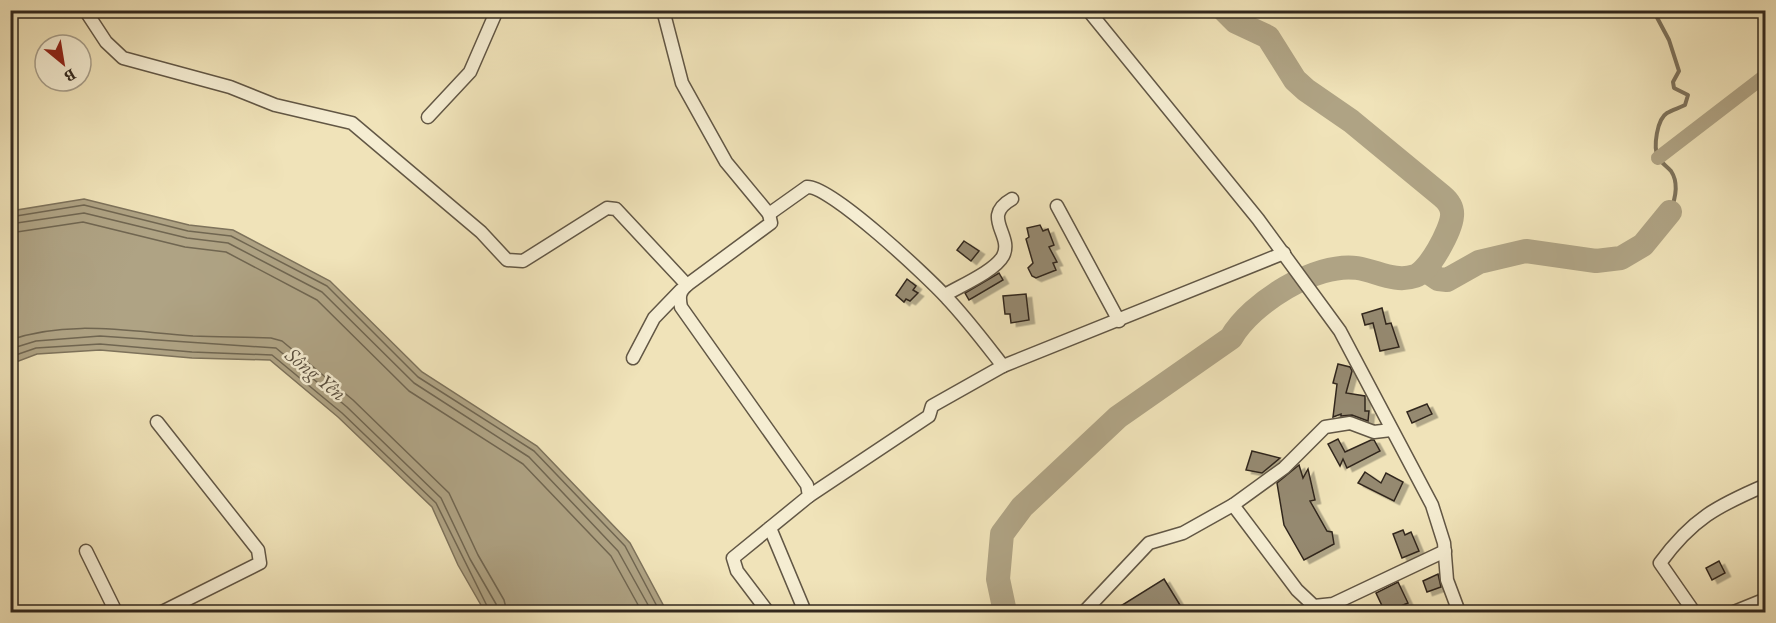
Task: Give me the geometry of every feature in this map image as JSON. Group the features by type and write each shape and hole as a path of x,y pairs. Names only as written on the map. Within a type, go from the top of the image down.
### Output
{"street":[{"path":"85,10 106,42 123,58 230,87 275,105 352,123 481,232 507,260 523,261 607,208 615,209 684,287 681,307 807,485 809,496"},
{"path":"428,117 470,72 496,10"},
{"path":"633,358 654,318 684,287 771,222 769,213 726,162 682,83 663,10"},
{"path":"1088,10 1288,258 1340,331 1432,505 1445,551 1447,580 1459,612"},
{"path":"769,213 807,187 819,189 856,216 945,295 1003,366"},
{"path":"945,295 992,268 1003,257 1005,244 998,215 1001,207 1012,199"},
{"path":"1058,206 1119,321"},
{"path":"768,612 737,571 732,558 809,496 928,416 932,406 1003,366 1288,258"},
{"path":"157,422 258,550 261,563 162,612"},
{"path":"1084,612 1149,543 1183,533 1233,505 1284,468 1324,427 1350,423 1374,432 1391,430"},
{"path":"1694,612 1660,563 1676,541 1712,509 1766,485"},
{"path":"1233,505 1297,590 1314,606 1332,603 1445,551"},
{"path":"770,528 803,608 801,612"},
{"path":"86,551 116,612"},
{"path":"1734,612 1766,599"}],"water":[{"name":"Sông Yên","path":"84,199 189,225 233,230 330,281 422,372 537,446 630,543 667,612 485,612 458,565 432,507 338,417 270,360 192,358 100,350 37,354 11,364 11,211"}],"building":[{"path":"1040,225 1043,231 1048,229 1054,245 1049,247 1057,262 1053,263 1056,270 1036,278 1032,276 1028,268 1033,263 1026,239 1029,237 1027,228"},
{"path":"964,241 979,251 971,261 957,250"},
{"path":"999,273 1003,280 969,300 965,293"},
{"path":"907,279 916,286 913,290 918,293 910,301 906,299 904,302 896,295"},
{"path":"1026,294 1029,320 1011,323 1010,314 1005,314 1003,296"},
{"path":"1382,308 1386,324 1391,323 1399,347 1380,351 1373,323 1365,325 1362,314"},
{"path":"1338,364 1350,367 1352,371 1346,393 1365,396 1365,411 1369,411 1368,421 1352,415 1341,416 1341,414 1333,417 1337,384 1333,383"},
{"path":"1427,404 1432,414 1412,423 1407,412"},
{"path":"1338,439 1345,452 1371,440 1374,440 1380,451 1347,468 1343,459 1340,466 1328,444"},
{"path":"1252,451 1280,458 1262,473 1246,470"},
{"path":"1299,465 1303,478 1308,469 1315,500 1310,501 1327,531 1332,532 1334,544 1304,560 1284,525 1277,483"},
{"path":"1365,472 1381,483 1386,473 1403,482 1394,501 1358,483"},
{"path":"1403,530 1405,535 1411,532 1419,551 1402,558 1393,534"},
{"path":"1719,561 1725,573 1712,580 1706,568"},
{"path":"1438,574 1441,587 1427,592 1423,581"},
{"path":"1164,579 1180,605 1167,612 1111,612"},
{"path":"1398,582 1408,603 1401,606 1404,612 1385,612 1376,593"}],"waterway":[{"path":"1005,612 998,579 1002,534 1022,507 1118,417 1231,338 1253,311 1286,288 1323,271 1341,268 1364,269 1400,278 1415,276 1421,273 1433,259 1448,231 1452,210 1444,198 1351,121 1295,80 1268,37 1236,22 1224,10"},
{"path":"1653,10 1669,40 1679,71 1673,82 1674,88 1688,95 1685,105 1664,116 1657,133 1658,157 1671,171 1676,186 1670,212"},
{"path":"1658,158 1766,75"},
{"path":"1425,270 1438,279 1447,280 1479,262 1526,251 1596,261 1621,258 1643,245 1670,212"}]}
